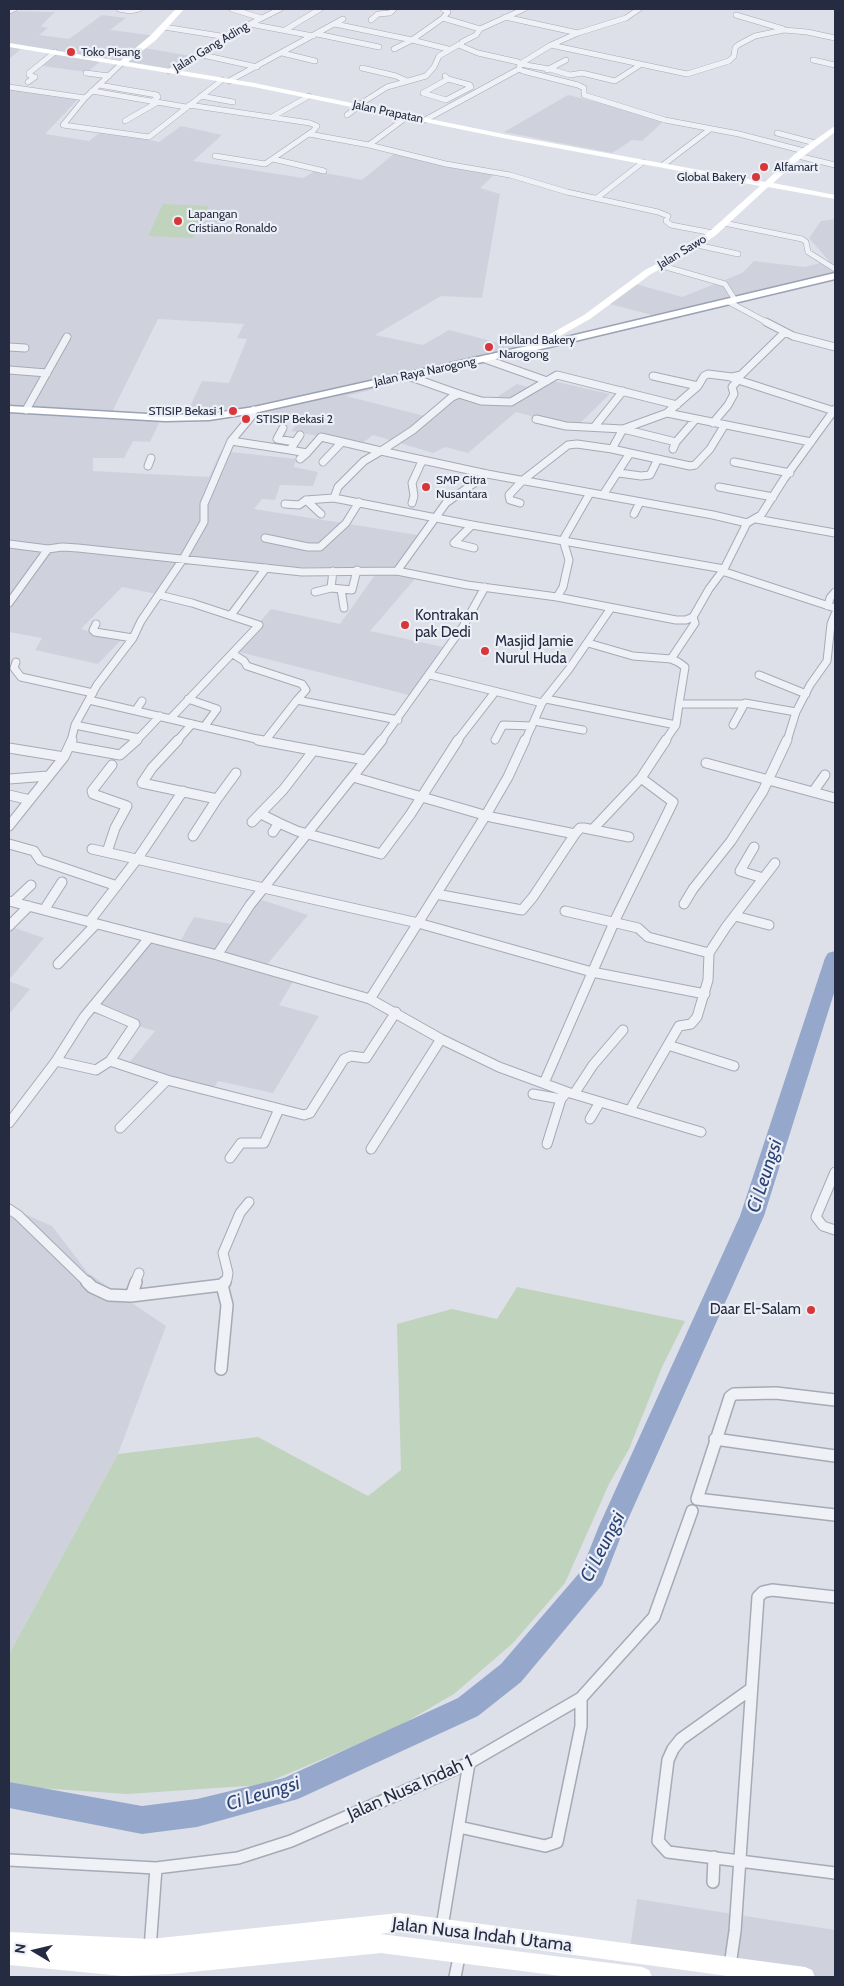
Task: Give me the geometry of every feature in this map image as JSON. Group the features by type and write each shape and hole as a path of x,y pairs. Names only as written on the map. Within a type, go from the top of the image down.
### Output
{"main road":[{"path":"122,63 164,27 177,9"},
{"name":"Jalan Prapatan","path":"9,45 225,80 425,120 766,184"},
{"name":"Jalan Sawo","path":"532,348 587,318 659,265 697,245 713,233 801,154 835,128"},
{"path":"766,184 835,197"},
{"name":"Jalan Raya Narogong","path":"9,409 180,418 209,417 254,410 532,348 835,276"},
{"name":"Jalan Nusa Indah Utama","path":"9,1942 58,1952 150,1949 390,1923 442,1927 805,1977"}],"street":[{"path":"9,12 14,9"},
{"path":"119,9 132,11 140,9"},
{"path":"232,9 261,18"},
{"name":"Jalan Gang Ading","path":"169,71 250,24 280,9"},
{"path":"285,30 320,9"},
{"path":"371,20 378,14 390,12 394,9"},
{"path":"394,49 412,40 444,18 446,10 455,9"},
{"path":"347,115 386,87 421,78 431,72 439,56 448,49 476,35 480,29 524,9"},
{"path":"425,120 520,66 551,45 578,33 610,24 632,15 639,9"},
{"path":"736,15 788,31"},
{"path":"505,17 578,33"},
{"path":"444,18 480,29"},
{"path":"122,63 92,91 63,125 149,137 201,96 225,80 257,67 343,19"},
{"path":"250,24 379,47"},
{"path":"335,24 448,49"},
{"path":"164,27 227,37"},
{"path":"551,45 640,65 691,74 729,61 734,56 734,50 738,45 750,37 775,31 788,31 835,38"},
{"path":"460,44 470,50 520,66 538,75 578,85 584,88 584,95 590,97 684,124 739,134 835,165"},
{"path":"28,82 35,77 29,73 55,52"},
{"path":"282,53 315,61"},
{"path":"198,54 257,67"},
{"path":"538,75 566,60"},
{"path":"813,60 835,65"},
{"path":"520,66 550,69 570,75 582,73 615,81 640,65"},
{"path":"362,68 432,87"},
{"path":"86,73 109,76"},
{"path":"446,77 472,87 446,100 423,93 432,87 446,77"},
{"path":"99,85 158,95 156,102 125,121"},
{"path":"9,87 86,98"},
{"path":"92,91 317,125 315,129 273,159 261,165 215,156"},
{"path":"201,96 233,102"},
{"path":"272,118 309,96"},
{"path":"360,151 408,116"},
{"path":"663,165 709,130"},
{"path":"777,133 815,143"},
{"path":"308,134 369,145 437,162 510,176 665,214 668,216 666,221 671,225 713,233"},
{"path":"273,159 324,170"},
{"path":"597,198 644,162"},
{"path":"724,223 802,240 806,242 808,252 835,269"},
{"path":"697,245 738,254"},
{"path":"659,265 725,284 732,301 785,332 835,347"},
{"path":"714,423 734,394 732,387 735,379 785,332"},
{"path":"26,410 67,337"},
{"path":"9,347 25,348"},
{"path":"485,358 547,381"},
{"path":"9,370 48,373"},
{"path":"300,459 321,437 422,461 747,523 756,519 773,497 784,478 790,473 834,410 735,379 708,374 704,376 698,386 667,413 623,429 612,449"},
{"path":"405,375 480,400 511,402 519,400 557,375 677,405"},
{"path":"653,376 698,386"},
{"path":"595,426 623,391"},
{"path":"334,498 338,487 364,461 413,430 452,397 459,394"},
{"path":"9,826 64,757 70,746 75,725 91,696 133,638 141,621 183,559 204,522 204,504 230,441 251,418 254,410"},
{"path":"667,413 811,442"},
{"path":"536,419 566,426 595,426 623,429 674,446 695,420"},
{"path":"520,503 508,498 523,480 571,444 612,449 690,466 695,465 710,449 724,426"},
{"path":"283,428 278,439 295,442"},
{"path":"290,450 300,435"},
{"path":"230,441 307,453"},
{"path":"322,462 342,442"},
{"path":"603,495 619,473 630,453"},
{"path":"148,466 151,458"},
{"path":"619,473 650,475 658,459"},
{"path":"412,503 414,496 412,483 422,461"},
{"path":"734,462 790,473"},
{"path":"397,571 446,504 487,474"},
{"path":"719,487 773,497"},
{"path":"558,597 563,587 569,560 563,540 590,493"},
{"path":"285,504 299,505 306,500 334,498 723,570 831,607 835,591"},
{"path":"306,500 321,514"},
{"path":"265,538 308,547 320,547 346,524 359,502"},
{"path":"634,514 640,502"},
{"path":"756,519 835,533"},
{"path":"9,544 48,549 62,547 302,572 397,571 485,587 558,597 680,620 693,617 723,570 747,523"},
{"path":"472,525 454,543 474,548"},
{"path":"9,603 48,549"},
{"path":"230,615 266,568"},
{"path":"315,592 331,588 352,590 357,570"},
{"path":"331,588 333,571"},
{"path":"217,955 250,905 398,720 464,625 485,587"},
{"path":"341,589 344,608"},
{"path":"159,595 259,625 171,718"},
{"path":"370,999 486,815 508,777 544,701 588,643 611,608"},
{"path":"684,904 693,889 732,841 768,780 787,740 796,712 806,694 831,661 831,624 835,614"},
{"path":"671,658 695,623 693,617"},
{"path":"96,624 94,631 133,638"},
{"path":"588,643 633,656 671,658 685,667 676,724 641,778 592,829"},
{"path":"233,654 244,661 247,666 302,684 306,690 265,741"},
{"path":"16,662 14,668 17,674 136,710 265,741 365,760"},
{"path":"10,682 17,674"},
{"path":"430,674 495,692 628,714 649,721 676,724"},
{"path":"759,675 806,694"},
{"path":"261,814 297,830 381,854 422,798 456,742 495,692"},
{"path":"188,700 217,709 204,727"},
{"path":"297,700 398,720"},
{"path":"136,710 142,701"},
{"path":"679,704 744,704 796,712"},
{"path":"732,725 744,704"},
{"path":"70,746 120,755 160,716"},
{"path":"495,740 503,725 533,723 583,730"},
{"path":"192,724 142,782 144,784 217,799"},
{"path":"75,725 139,738"},
{"path":"9,748 64,757"},
{"path":"252,822 261,814 314,750"},
{"path":"706,763 835,798"},
{"path":"107,852 115,828 127,805 93,794 92,792 112,765"},
{"path":"193,836 236,773"},
{"path":"813,792 825,775"},
{"path":"9,779 48,776"},
{"path":"353,777 486,815 575,834"},
{"path":"544,1083 614,922 672,802 641,778"},
{"path":"58,964 93,923 182,791"},
{"path":"9,796 30,800"},
{"path":"273,832 279,823"},
{"path":"436,894 522,910 580,828 629,837"},
{"path":"292,839 297,830"},
{"path":"9,844 34,852 40,860 117,886"},
{"path":"754,847 740,871 763,878"},
{"path":"92,849 418,923 592,972 704,994"},
{"path":"630,1110 679,1026 693,1022 704,994 710,970 709,953 775,863"},
{"path":"44,910 62,882"},
{"path":"11,902 31,885"},
{"path":"11,902 217,955 370,999 441,1039 499,1067 544,1083 567,1095"},
{"path":"9,926 29,906"},
{"path":"565,911 640,929 648,937 709,953"},
{"path":"735,916 768,925"},
{"path":"9,1123 56,1061 93,1006 149,938"},
{"path":"56,1061 94,1070 110,1061 135,1023 93,1006"},
{"path":"110,1061 167,1080 302,1115 310,1113 344,1059 353,1056 366,1058 396,1012"},
{"path":"547,1144 567,1095 623,1030"},
{"path":"371,1149 441,1039"},
{"path":"668,1045 734,1066"},
{"path":"120,1128 167,1080"},
{"path":"533,1094 567,1095 600,1102 701,1132"},
{"path":"590,1120 600,1102"},
{"path":"230,1158 241,1143 264,1143 279,1109"},
{"path":"835,1172 833,1184 816,1217 823,1226 835,1230"},
{"path":"9,1209 18,1215 92,1288 109,1295 131,1296 222,1285 227,1279 228,1273 223,1253 240,1213 250,1202"},
{"path":"131,1296 138,1273"},
{"path":"221,1369 227,1305 222,1285"},
{"path":"835,1400 776,1394 734,1394 730,1397 696,1499 835,1515"},
{"path":"715,1440 835,1456"},
{"name":"Jalan Nusa Indah 1","path":"9,1860 156,1868 238,1858 291,1841 469,1763 581,1698 654,1617 692,1511"},
{"path":"730,1966 735,1931 758,1597 760,1594 772,1590 835,1597"},
{"path":"751,1689 681,1739 673,1749 668,1760 658,1841 668,1852 835,1873"},
{"path":"459,1827 545,1846 557,1842 581,1726 581,1698"},
{"path":"442,1927 469,1763"},
{"path":"713,1882 714,1857"},
{"path":"150,1949 156,1868"},
{"name":"Jalan Nusa Indah Utama","path":"9,1955 58,1952 122,1971 171,1964 381,1943 642,1977"},
{"path":"455,1977 460,1952"}],"shaded area":[{"path":"9,9 10,11 55,12 41,26 48,28 39,35 69,39 102,15 126,18 110,30 157,36 144,48 191,56 165,71 100,62 87,72 35,65 50,53 21,49 9,59"},
{"path":"9,87 81,96 45,134 89,141 103,130 159,142 181,126 222,135 193,161 303,178 315,171 362,180 395,153 496,173 480,188 500,194 482,298 441,296 375,335 423,345 449,330 530,351 346,396 425,416 458,390 494,399 517,384 531,388 544,379 610,394 578,425 564,425 516,412 468,453 445,447 433,453 373,435 361,444 291,431 300,421 228,409 187,413 202,381 229,383 247,339 237,338 244,324 158,319 109,418 160,421 150,442 133,441 124,458 93,458 93,471 209,477 221,451 296,459 294,467 318,472 313,486 280,485 275,500 262,499 254,509 418,535 399,568 420,573 370,631 443,647 409,695 235,651 271,609 340,624 380,568 287,567 186,556 157,594 122,587 81,629 121,640 98,664 35,650 42,638 9,632"},
{"path":"568,95 666,119 642,141 632,140 612,153 504,132"},
{"path":"835,219 835,278 671,320 606,303 636,284 682,297 742,273 754,261 804,267 829,261 809,238 821,221"},
{"path":"256,898 308,915 265,967 296,977 279,1005 319,1016 273,1093 218,1081 212,1091 128,1064 155,1031 92,1013 152,932 181,940 194,917 236,925"},
{"path":"9,926 44,938 9,980"},
{"path":"9,981 30,989 10,1013 9,1012"},
{"path":"9,1207 52,1226 88,1273 166,1326 118,1454 9,1654"},
{"path":"637,1899 835,1930 835,1977 735,1977 629,1957"}],"green space":[{"name":"Lapangan Cristiano Ronaldo","path":"163,204 209,206 193,238 148,236"},
{"path":"517,1287 685,1321 662,1367 629,1449 609,1484 565,1583 513,1643 454,1694 394,1729 261,1785 127,1794 9,1786 9,1654 118,1454 258,1437 368,1496 401,1470 397,1324 452,1309 497,1319"}],"waterway":[{"name":"Ci Leungsi","path":"9,1795 142,1820 197,1813 288,1790 468,1707 511,1673 592,1577 612,1526 752,1216 835,958"}],"place":[{"name":"Toko Pisang","path":"71,52"},
{"name":"Alfamart","path":"764,167"},
{"name":"Global Bakery","path":"756,177"},
{"name":"Lapangan Cristiano Ronaldo","path":"178,221"},
{"name":"Holland Bakery Narogong","path":"489,347"},
{"name":"STISIP Bekasi 1","path":"233,411"},
{"name":"STISIP Bekasi 2","path":"246,419"},
{"name":"SMP Citra Nusantara","path":"426,487"},
{"name":"Kontrakan pak Dedi","path":"405,625"},
{"name":"Masjid Jamie Nurul Huda","path":"485,651"},
{"name":"Daar El-Salam","path":"811,1310"}]}
